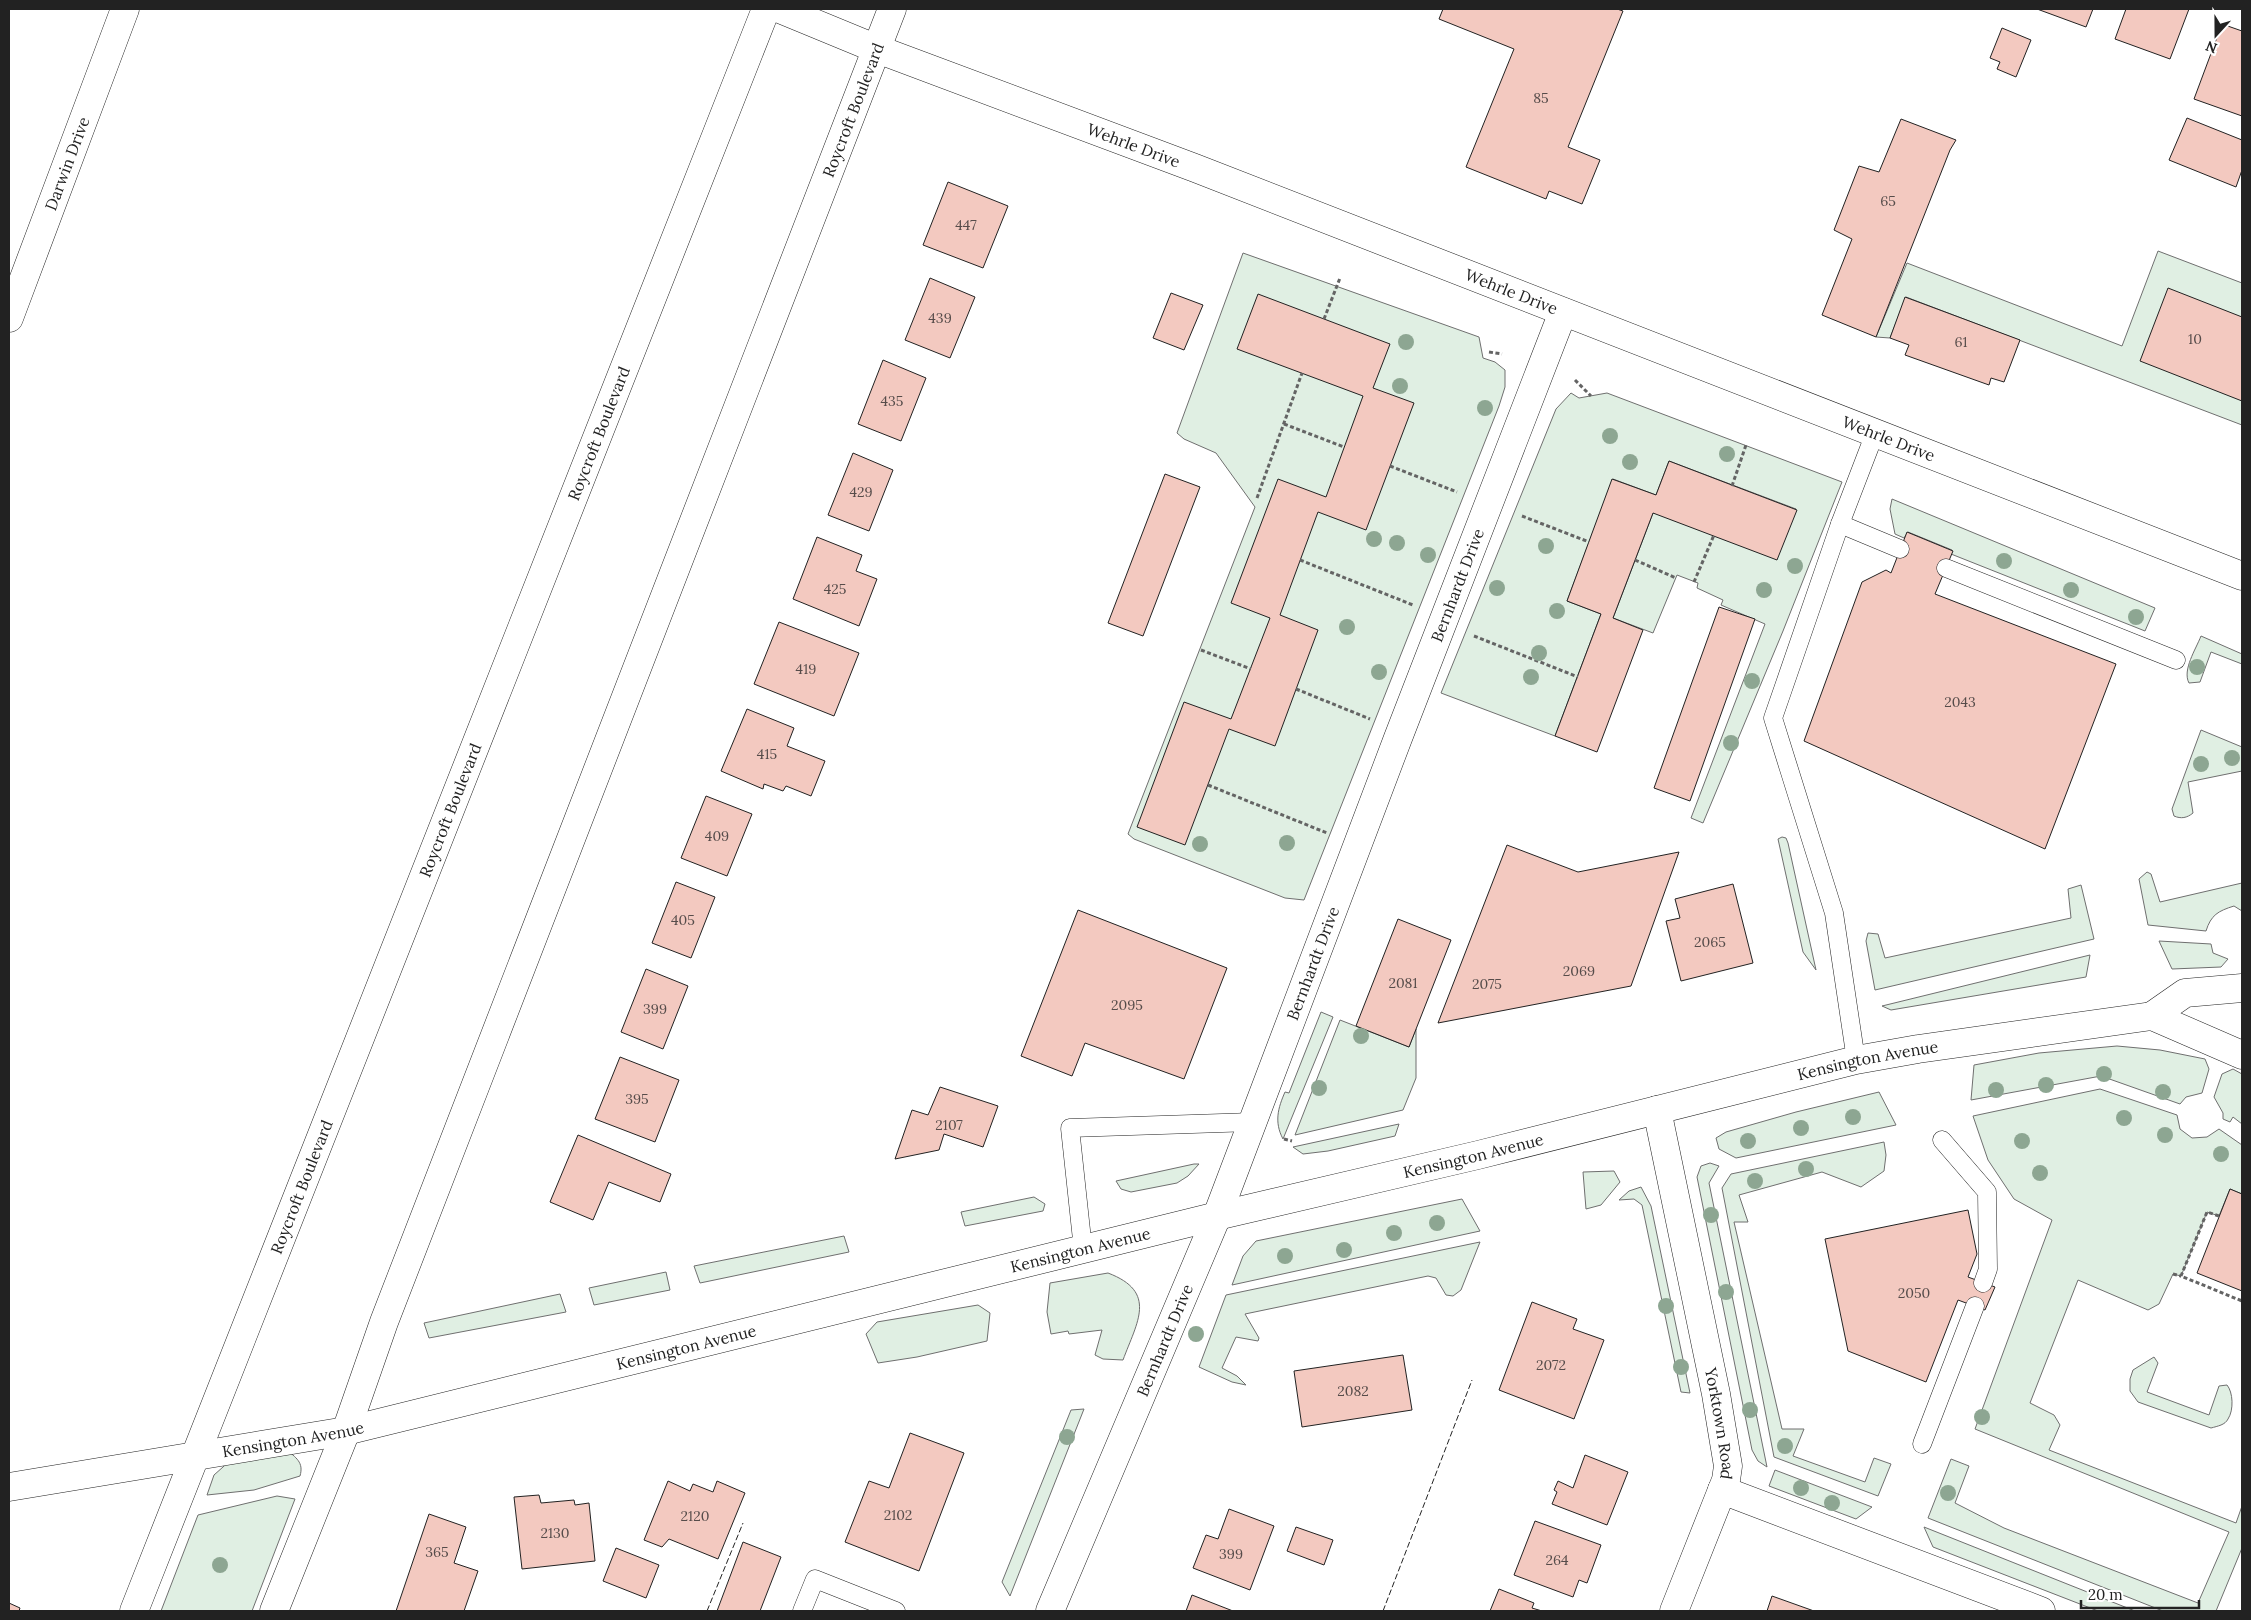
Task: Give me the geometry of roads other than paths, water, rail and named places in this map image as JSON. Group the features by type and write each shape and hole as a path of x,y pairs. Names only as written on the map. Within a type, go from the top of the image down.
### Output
{"street":[{"name":"Darwin Drive","path":"9,318 126,9"},
{"name":"Roycroft Boulevard","path":"134,1611 766,9"},
{"name":"Wehrle Drive","path":"780,9 2242,576"},
{"name":"Roycroft Boulevard","path":"274,1611 346,1431 384,1322 892,9"},
{"name":"Bernhardt Drive","path":"1050,1611 1217,1216 1563,312"},
{"name":"Kensington Avenue","path":"9,1487 346,1431 1856,1060 1918,1049 2152,1016 2185,993 2242,988"},
{"path":"2152,1016 2242,1055"},
{"name":"Yorktown Road","path":"1657,1110 1716,1394 1728,1466 1722,1490 2041,1611"},
{"path":"1674,1611 1722,1490"}],"lane":[{"path":"1856,1060 1834,913 1773,718 1840,524 1875,433"},
{"path":"1840,524 1900,549"},
{"path":"1946,568 2176,660"},
{"path":"1083,1249 1070,1128 1253,1122"},
{"path":"1942,1140 1987,1192 1988,1269 1983,1283"},
{"path":"1922,1444 1975,1306"},
{"path":"802,1611 815,1579 896,1611"}]}
